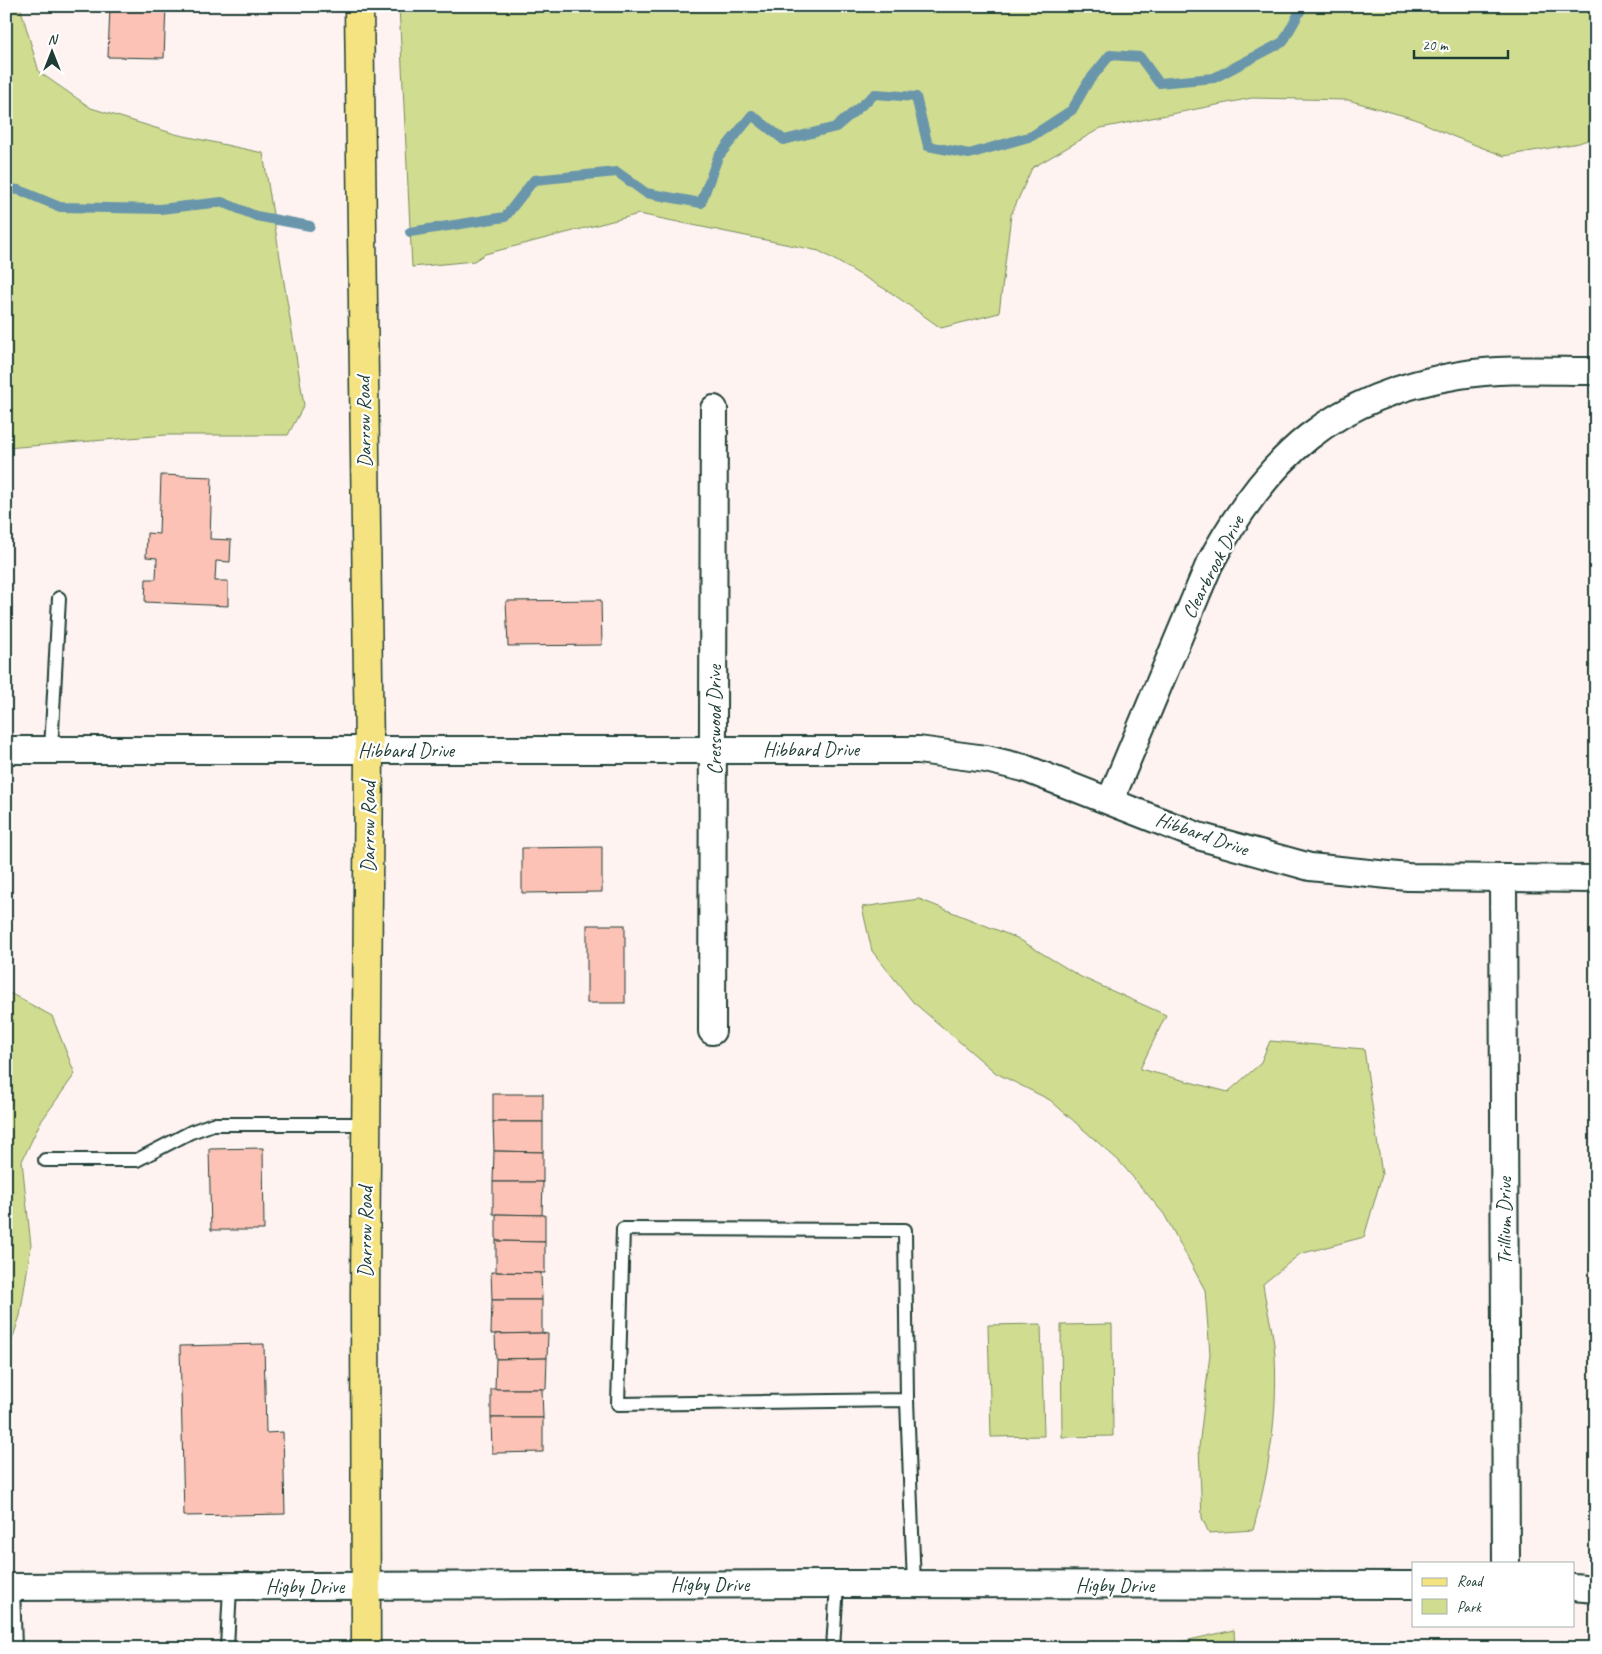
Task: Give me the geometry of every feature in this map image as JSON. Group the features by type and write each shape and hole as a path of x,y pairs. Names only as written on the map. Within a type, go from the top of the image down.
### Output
{"main road":[{"name":"Darrow Road","path":"359,6 369,751 366,1124 366,1648"}],"street":[{"name":"Clearbrook Drive","path":"1110,801 1209,565 1228,530 1251,496 1281,460 1319,428 1336,418 1362,403 1409,386 1460,375 1596,371"},
{"name":"Cresswood Drive","path":"712,1031 714,409"},
{"name":"Hibbard Drive","path":"6,750 918,750 986,759 1024,768 1198,836 1310,866 1408,878 1596,879"},
{"name":"Trillium Drive","path":"1503,880 1506,1562"},
{"name":"Higby Drive","path":"10,1587 837,1584 1412,1585"},
{"path":"1574,1587 1596,1589"}],"lane":[{"path":"51,750 59,598"},
{"path":"45,1160 137,1160 191,1132 213,1124 366,1124"},
{"path":"906,1400 618,1404 623,1229 905,1230 906,1400 914,1585"},
{"path":"833,1648 837,1584"},
{"path":"10,1587 15,1648"},
{"path":"227,1648 230,1587"}],"green space":[{"path":"6,6 20,6 39,72 91,108 175,134 263,153 304,405 288,435 166,435 6,448"},
{"path":"399,6 1596,6 1596,137 1579,143 1504,156 1415,119 1348,100 1252,98 1101,128 1032,168 1011,215 999,313 941,328 890,292 819,251 639,214 485,254 474,261 412,267"},
{"path":"919,899 1017,938 1081,977 1166,1015 1140,1069 1228,1092 1260,1064 1270,1041 1364,1049 1382,1175 1364,1237 1300,1254 1263,1284 1272,1329 1276,1378 1274,1422 1268,1465 1253,1530 1209,1533 1202,1518 1199,1447 1210,1354 1205,1290 1164,1214 1119,1161 1050,1100 996,1073 913,1002 872,951 862,907"},
{"path":"6,991 52,1016 75,1074 40,1123 22,1161 31,1246 20,1316 6,1358"},
{"path":"1041,1324 1044,1436 991,1437 988,1325"},
{"path":"1112,1324 1113,1436 1062,1437 1061,1325"},
{"path":"1234,1630 1235,1648 1153,1648"}],"building":[{"path":"110,6 166,6 164,58 108,57"},
{"path":"161,475 212,477 210,539 231,540 230,562 216,561 215,581 228,581 228,606 145,602 146,579 156,579 157,558 146,557 147,533 159,534"},
{"path":"601,600 602,645 508,646 506,601"},
{"path":"602,847 602,892 522,893 522,848"},
{"path":"587,925 625,925 625,1003 587,1003"},
{"path":"493,1094 543,1094 543,1122 493,1122"},
{"path":"493,1122 543,1122 543,1152 494,1151"},
{"path":"263,1148 264,1230 211,1230 209,1149"},
{"path":"494,1151 543,1152 543,1182 493,1182"},
{"path":"493,1182 543,1182 542,1215 493,1214"},
{"path":"496,1214 545,1215 545,1242 496,1241"},
{"path":"496,1241 545,1242 545,1273 496,1272"},
{"path":"491,1272 541,1273 542,1300 492,1300"},
{"path":"492,1300 542,1300 542,1333 491,1334"},
{"path":"495,1334 548,1334 547,1358 496,1359"},
{"path":"264,1344 266,1433 283,1432 285,1514 184,1516 180,1346"},
{"path":"547,1358 546,1389 495,1389 496,1359"},
{"path":"491,1389 542,1389 543,1418 491,1418"},
{"path":"491,1418 543,1418 543,1452 492,1453"}],"waterway":[{"path":"410,232 505,217 534,180 617,172 646,193 701,203 718,157 752,115 784,140 836,127 875,94 916,97 928,146 969,154 1032,136 1072,110 1088,82 1110,55 1140,57 1159,83 1214,78 1283,42 1303,6"},
{"path":"6,189 19,190 60,207 160,209 222,202 256,216 310,226"}]}
